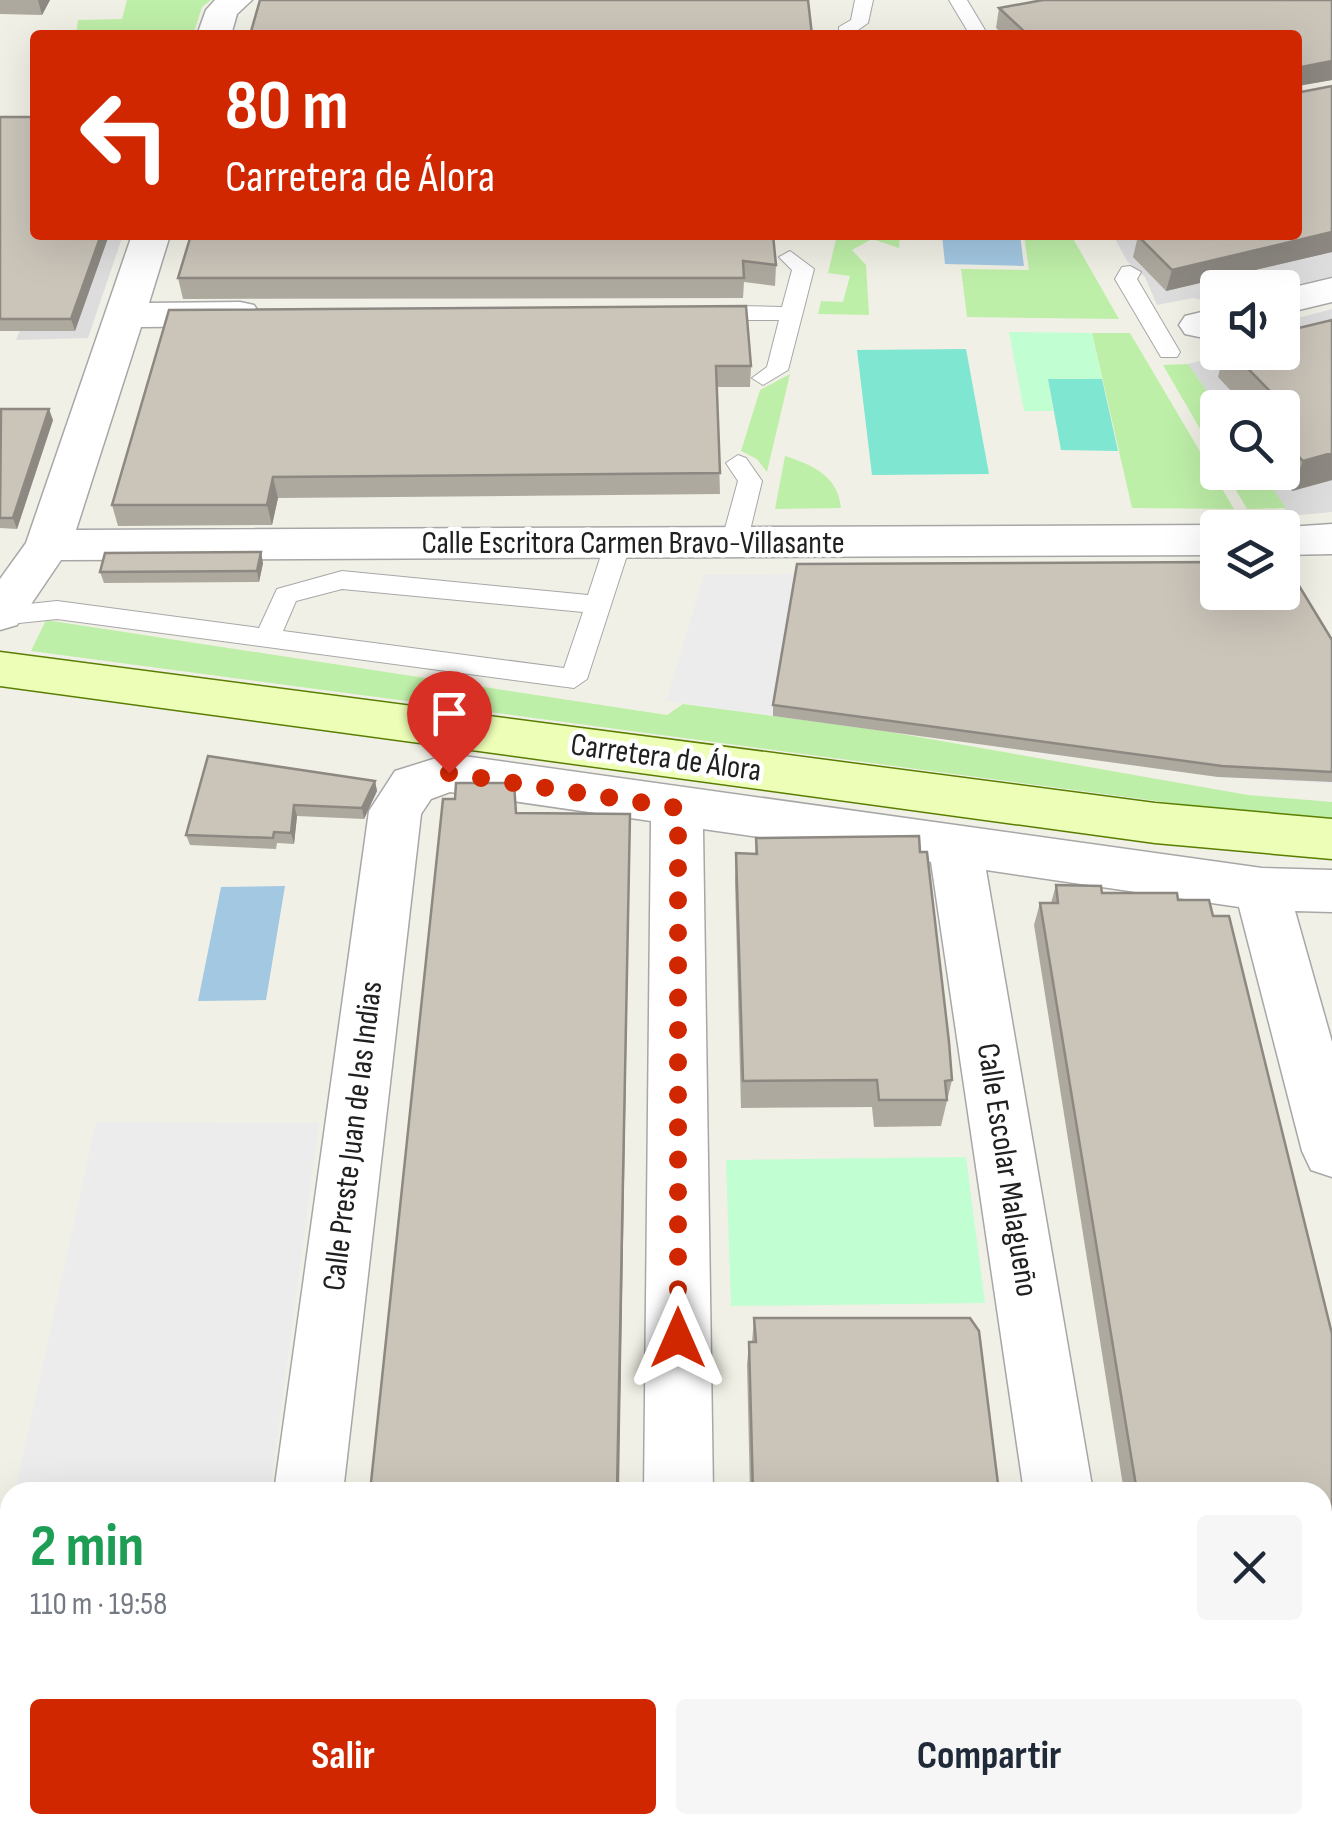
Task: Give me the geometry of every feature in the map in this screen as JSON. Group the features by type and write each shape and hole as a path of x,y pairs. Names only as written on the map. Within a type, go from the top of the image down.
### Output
{"main road":[{"name":"Carretera de Álora","path":"0,668 1155,824 1332,839"}],"street":[{"path":"216,30 222,10 236,0"},
{"path":"0,615 48,545 148,240"},
{"path":"1300,298 1332,290"},
{"path":"124,315 274,314"},
{"path":"1300,540 1332,539"},
{"name":"Calle Escritora Carmen Bravo-Villasante","path":"48,545 1200,540"},
{"name":"Carretera de Álora","path":"413,785 449,773 1262,889 1332,891"},
{"name":"Calle Preste Juan de las Indias","path":"309,1482 394,811 413,785"},
{"path":"678,808 678,1482"},
{"name":"Calle Escolar Malagueño","path":"955,846 1057,1482"},
{"path":"1262,889 1332,1152"}],"lane":[{"path":"847,30 859,24 864,0"},
{"path":"958,0 976,30"},
{"path":"763,378 778,370 802,269 790,257"},
{"path":"1130,272 1126,279 1156,328"},
{"path":"720,313 791,314"},
{"path":"1156,328 1195,332"},
{"path":"1156,328 1195,332"},
{"path":"734,542 750,481 738,463"},
{"path":"0,615 57,610 574,679 618,543"},
{"path":"268,636 286,595 342,580 598,605"}],"shaded area":[{"path":"1332,107 1332,276 1300,284 1300,270 1200,270 1200,300 1157,305 1145,277 1127,261 1116,240 1302,240 1302,220"},
{"path":"54,240 121,240 88,338 16,340"},
{"path":"943,240 1021,240 1024,266 945,264"},
{"path":"1332,309 1332,512 1300,515 1300,510 1285,510 1273,490 1300,490 1300,390 1206,390 1188,364 1200,361 1200,370 1300,370 1300,317"},
{"path":"966,349 989,474 872,475 857,350"},
{"path":"1048,379 1102,379 1118,451 1061,450"},
{"path":"796,574 787,615 802,617 800,631 784,629 783,640 1212,696 1332,703 1332,784 1218,777 666,701 704,575"},
{"path":"285,886 266,1000 198,1001 221,887"},
{"path":"96,1122 319,1123 271,1482 17,1482"}],"green space":[{"path":"127,0 211,0 202,7 195,30 77,30 78,20 122,19"},
{"path":"836,240 870,240 852,250 866,265 869,315 818,314 821,301 843,302 850,276 828,273"},
{"path":"875,240 900,240 899,248"},
{"path":"1025,240 1074,240 1119,319 967,317 961,269 1029,270"},
{"path":"1009,332 1092,333 1102,379 1048,379 1053,411 1024,411"},
{"path":"1092,333 1130,333 1200,451 1200,490 1223,490 1234,509 1132,508"},
{"path":"1188,364 1206,390 1200,390 1200,429 1163,365"},
{"path":"790,374 767,472 757,459 741,451 760,390"},
{"path":"785,456 822,473 835,488 841,508 775,509"},
{"path":"1236,490 1274,490 1286,508 1247,509"},
{"path":"46,620 667,715 683,704 879,730 1248,795 1332,802 1332,818 1254,814 31,651"},
{"path":"966,1157 985,1303 731,1306 726,1160"}],"building":[{"path":"260,0 808,0 811,30 251,30"},
{"path":"1043,0 1332,0 1332,61 1302,67 1302,30 1023,30 999,8"},
{"path":"1332,86 1332,232 1302,239 1302,92"},
{"path":"0,117 30,117 30,240 99,240 71,319 0,319"},
{"path":"189,240 774,240 776,265 743,261 744,278 178,278"},
{"path":"1142,240 1298,240 1172,270"},
{"path":"746,306 751,366 716,366 720,473 273,477 267,505 112,505 169,310"},
{"path":"1332,320 1332,453 1303,461 1300,390 1269,390 1249,370 1300,370 1300,328"},
{"path":"1,409 49,409 13,518 0,518"},
{"path":"261,552 257,571 100,572 105,553"},
{"path":"1200,562 1200,610 1300,610 1300,587 1332,640 1332,772 1222,766 773,705 797,564"},
{"path":"208,756 375,781 362,808 294,805 291,833 274,832 273,838 186,835"},
{"path":"456,783 514,783 516,813 630,814 617,1482 371,1482 443,799 455,799"},
{"path":"919,836 920,852 927,852 949,1042 952,1080 945,1081 947,1100 879,1100 877,1080 743,1081 736,853 757,854 756,838"},
{"path":"1056,885 1101,886 1102,893 1177,893 1178,900 1209,900 1213,916 1229,916 1332,1334 1332,1482 1135,1482 1040,903 1058,903"},
{"path":"754,1318 970,1318 979,1331 998,1482 753,1482 749,1342 756,1342"}],"route":[{"path":"449,773 678,808 678,1338"}]}
